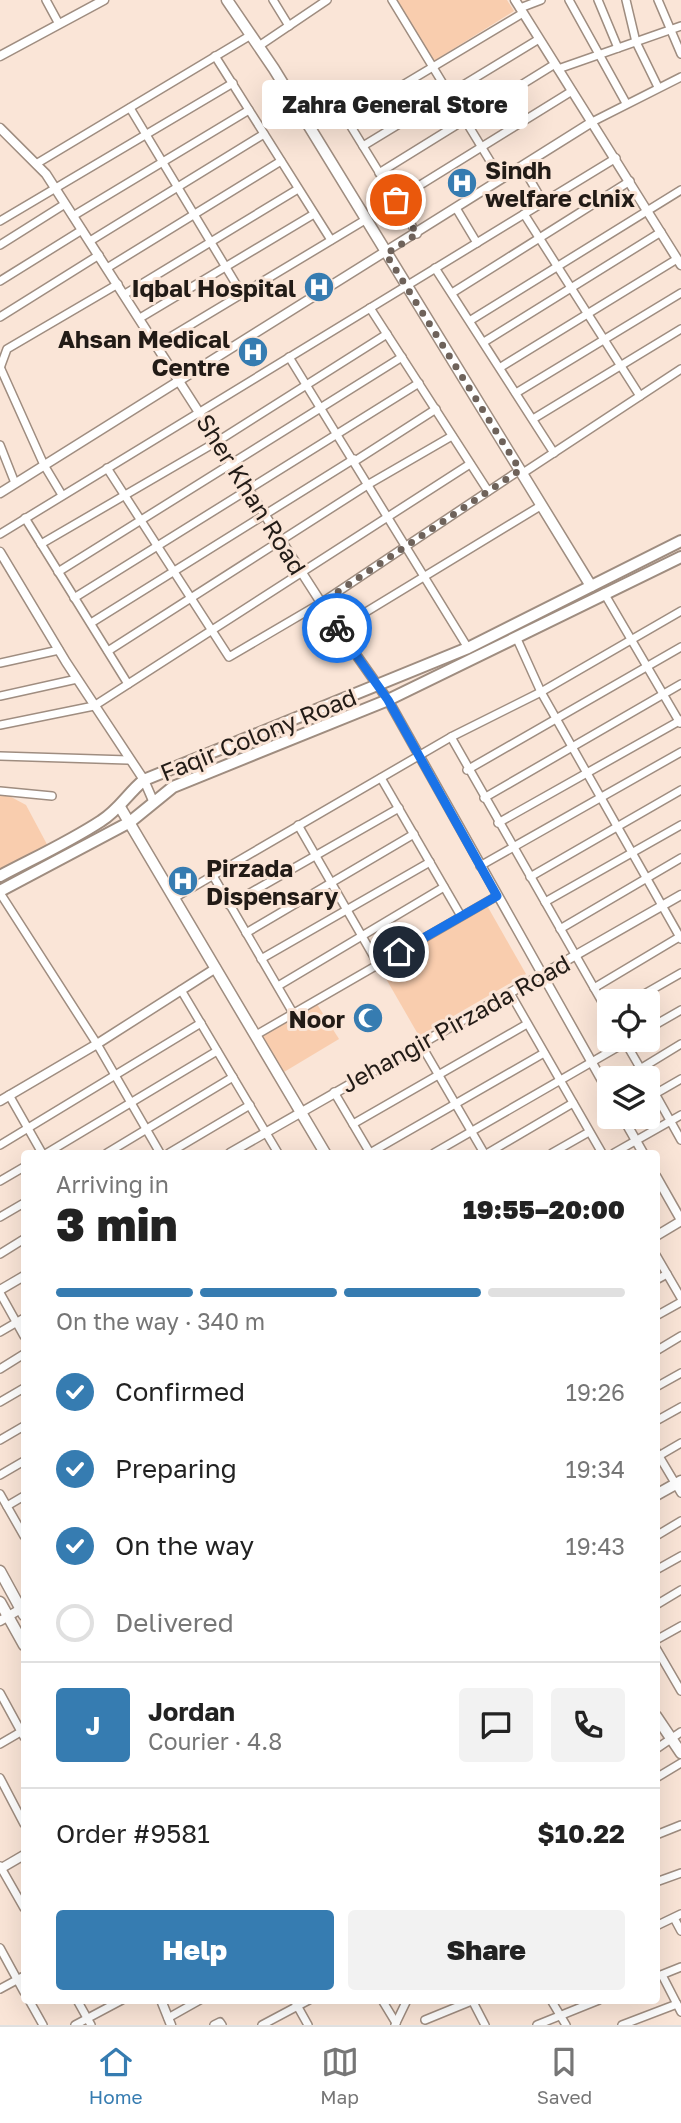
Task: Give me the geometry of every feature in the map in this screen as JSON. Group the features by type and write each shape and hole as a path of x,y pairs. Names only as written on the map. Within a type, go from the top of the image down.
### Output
{"main road":[{"path":"227,0 259,46 591,586"},
{"name":"Faqir Colony Road","path":"0,876 100,822 120,807 131,790 144,780 468,648 681,541"},
{"name":"Faqir Colony Road","path":"0,892 130,822 173,788 388,700 681,558"},
{"path":"120,807 176,897 323,1150"},
{"path":"660,1493 679,1486"},
{"path":"0,1571 21,1607"},
{"path":"0,1602 4,1619 21,1641"},
{"path":"660,1722 681,1753"}],"street":[{"path":"46,0 59,24"},
{"path":"0,56 104,0"},
{"path":"273,0 289,26"},
{"path":"259,46 327,0"},
{"path":"392,0 501,179"},
{"path":"346,119 433,67 519,7 541,0"},
{"path":"569,0 626,103"},
{"path":"598,0 618,48"},
{"path":"626,0 636,42 658,87"},
{"path":"658,0 681,54"},
{"path":"500,368 679,262 519,7"},
{"path":"379,173 557,67 681,26"},
{"path":"36,164 250,35"},
{"path":"363,146 539,39"},
{"path":"215,56 331,240"},
{"path":"0,493 179,379 386,254 592,122 681,76"},
{"path":"0,221 233,83"},
{"path":"308,125 375,86"},
{"path":"396,200 572,91"},
{"path":"339,107 417,234"},
{"path":"130,108 242,294"},
{"path":"74,216 249,110"},
{"name":"Sher Khan Road","path":"0,128 36,164 74,216 321,603 388,700 597,1071"},
{"path":"90,241 264,134"},
{"path":"0,534 616,158"},
{"path":"107,268 281,162"},
{"path":"522,166 544,202"},
{"path":"452,293 630,181"},
{"path":"125,295 298,189"},
{"path":"471,320 681,190"},
{"path":"0,245 65,204"},
{"path":"456,208 477,243"},
{"path":"140,318 314,214"},
{"path":"524,214 640,396"},
{"path":"157,345 365,220"},
{"path":"0,281 82,229"},
{"path":"484,342 661,232"},
{"path":"0,317 99,255"},
{"path":"435,268 471,320 554,453"},
{"path":"62,495 44,465 0,367 7,349 118,284"},
{"path":"516,393 681,293"},
{"path":"370,308 488,491"},
{"path":"533,419 681,329"},
{"path":"41,544 218,441 387,334"},
{"path":"289,357 355,460 468,648"},
{"path":"58,572 402,357"},
{"path":"107,468 229,657 321,603 488,491 554,453 681,369"},
{"path":"74,598 419,383"},
{"path":"91,623 436,410"},
{"path":"108,651 369,484 452,436"},
{"path":"0,445 15,483"},
{"path":"0,725 94,706 470,464"},
{"path":"338,629 426,579 542,505"},
{"path":"25,518 128,684"},
{"path":"0,552 128,760 144,780 154,803"},
{"path":"498,823 680,722 631,639 601,595 591,586"},
{"path":"176,897 418,755 541,692 681,611"},
{"path":"517,639 541,692 681,937 594,988"},
{"path":"467,770 681,647"},
{"path":"0,663 59,650"},
{"path":"0,696 77,679"},
{"path":"484,798 681,684"},
{"path":"451,737 467,770 597,993"},
{"path":"480,866 681,752"},
{"path":"0,756 128,760"},
{"path":"382,778 461,916"},
{"path":"530,877 681,790"},
{"path":"0,791 52,796"},
{"path":"229,905 399,808"},
{"path":"298,825 378,964"},
{"path":"545,902 681,825"},
{"path":"246,933 414,834"},
{"path":"560,929 681,858"},
{"path":"261,959 430,862"},
{"path":"212,874 293,1013"},
{"path":"278,986 444,887"},
{"path":"0,892 97,1044 158,1150"},
{"name":"Jehangir Pirzada Road","path":"235,1150 300,1110 681,895"},
{"path":"256,1035 497,896"},
{"path":"0,1101 97,1044 216,968"},
{"path":"653,989 681,973"},
{"path":"181,990 276,1150"},
{"path":"510,993 600,1150"},
{"path":"660,1022 681,1010"},
{"path":"0,1145 201,1023"},
{"path":"353,1124 527,1024"},
{"path":"420,1043 484,1150"},
{"path":"645,1066 681,1044"},
{"path":"50,1150 218,1051"},
{"path":"439,1150 607,1052"},
{"path":"375,1150 544,1053"},
{"path":"112,1150 233,1077"},
{"path":"660,1091 681,1079"},
{"path":"334,1091 368,1150"},
{"path":"9,1096 43,1150"},
{"path":"491,1150 573,1103"},
{"path":"660,1103 681,1140"},
{"path":"174,1150 250,1105"},
{"path":"619,1150 681,1115"},
{"path":"630,1129 641,1150"},
{"path":"557,1150 589,1132"},
{"path":"0,1181 21,1169"},
{"path":"660,1183 681,1220 660,1233"},
{"path":"0,1217 21,1205"},
{"path":"0,1254 21,1241"},
{"path":"660,1262 681,1300 660,1314"},
{"path":"660,1278 667,1274"},
{"path":"0,1332 21,1320 0,1292 21,1278"},
{"path":"660,1349 681,1336"},
{"path":"0,1369 21,1356"},
{"path":"660,1385 681,1373"},
{"path":"0,1402 21,1390"},
{"path":"660,1419 681,1407"},
{"path":"0,1440 21,1428"},
{"path":"660,1453 681,1443"},
{"path":"660,1458 679,1486"},
{"path":"0,1475 21,1463"},
{"path":"0,1494 21,1528"},
{"path":"7,1506 21,1498"},
{"path":"660,1534 681,1521"},
{"path":"660,1568 681,1556"},
{"path":"660,1603 681,1590"},
{"path":"4,1619 21,1611"},
{"path":"660,1638 681,1626"},
{"path":"660,1656 681,1691"},
{"path":"0,1693 21,1727"},
{"path":"660,1746 681,1732"},
{"path":"0,1744 21,1734"},
{"path":"660,1776 681,1763"},
{"path":"0,1779 21,1818"},
{"path":"660,1833 681,1825"},
{"path":"21,1857 1,1867 21,1903"},
{"path":"660,1881 681,1873"},
{"path":"660,1924 677,1916 681,1931"},
{"path":"0,1948 21,1978 0,1989"},
{"path":"660,1976 681,1967"},
{"path":"660,1978 681,2012"},
{"path":"31,2004 43,2025"},
{"path":"79,2004 89,2022"},
{"path":"75,2025 89,2022 115,2004"},
{"path":"163,2004 169,2021 194,2004"},
{"path":"262,2025 294,2004"},
{"path":"297,2004 308,2025"},
{"path":"384,2004 395,2024"},
{"path":"395,2024 405,2004"},
{"path":"425,2020 463,2004"},
{"path":"475,2004 485,2025"},
{"path":"553,2004 566,2025"},
{"path":"537,2025 589,2004"},
{"path":"622,2025 677,2004"},
{"path":"215,2025 220,2022 222,2025"}],"shaded area":[{"path":"395,0 507,0 514,11 434,61"},
{"path":"0,791 26,805 50,850 0,876"},
{"path":"485,902 526,974 419,1036 377,963"},
{"path":"315,1001 339,1039 279,1075 256,1035"}],"way so far":[{"path":"337,628 321,603 520,470 386,254 417,234 396,200"}],"place":[{"name":"Sindh welfare clnix","path":"462,183"},
{"name":"Zahra General Store","path":"396,200"},
{"name":"Iqbal Hospital","path":"319,287"},
{"name":"Ahsan Medical Centre","path":"253,352"},
{"name":"Pirzada Dispensary","path":"183,881"},
{"name":"Noor","path":"368,1018"}],"route":[{"path":"337,628 388,700 497,896 399,952"}]}
